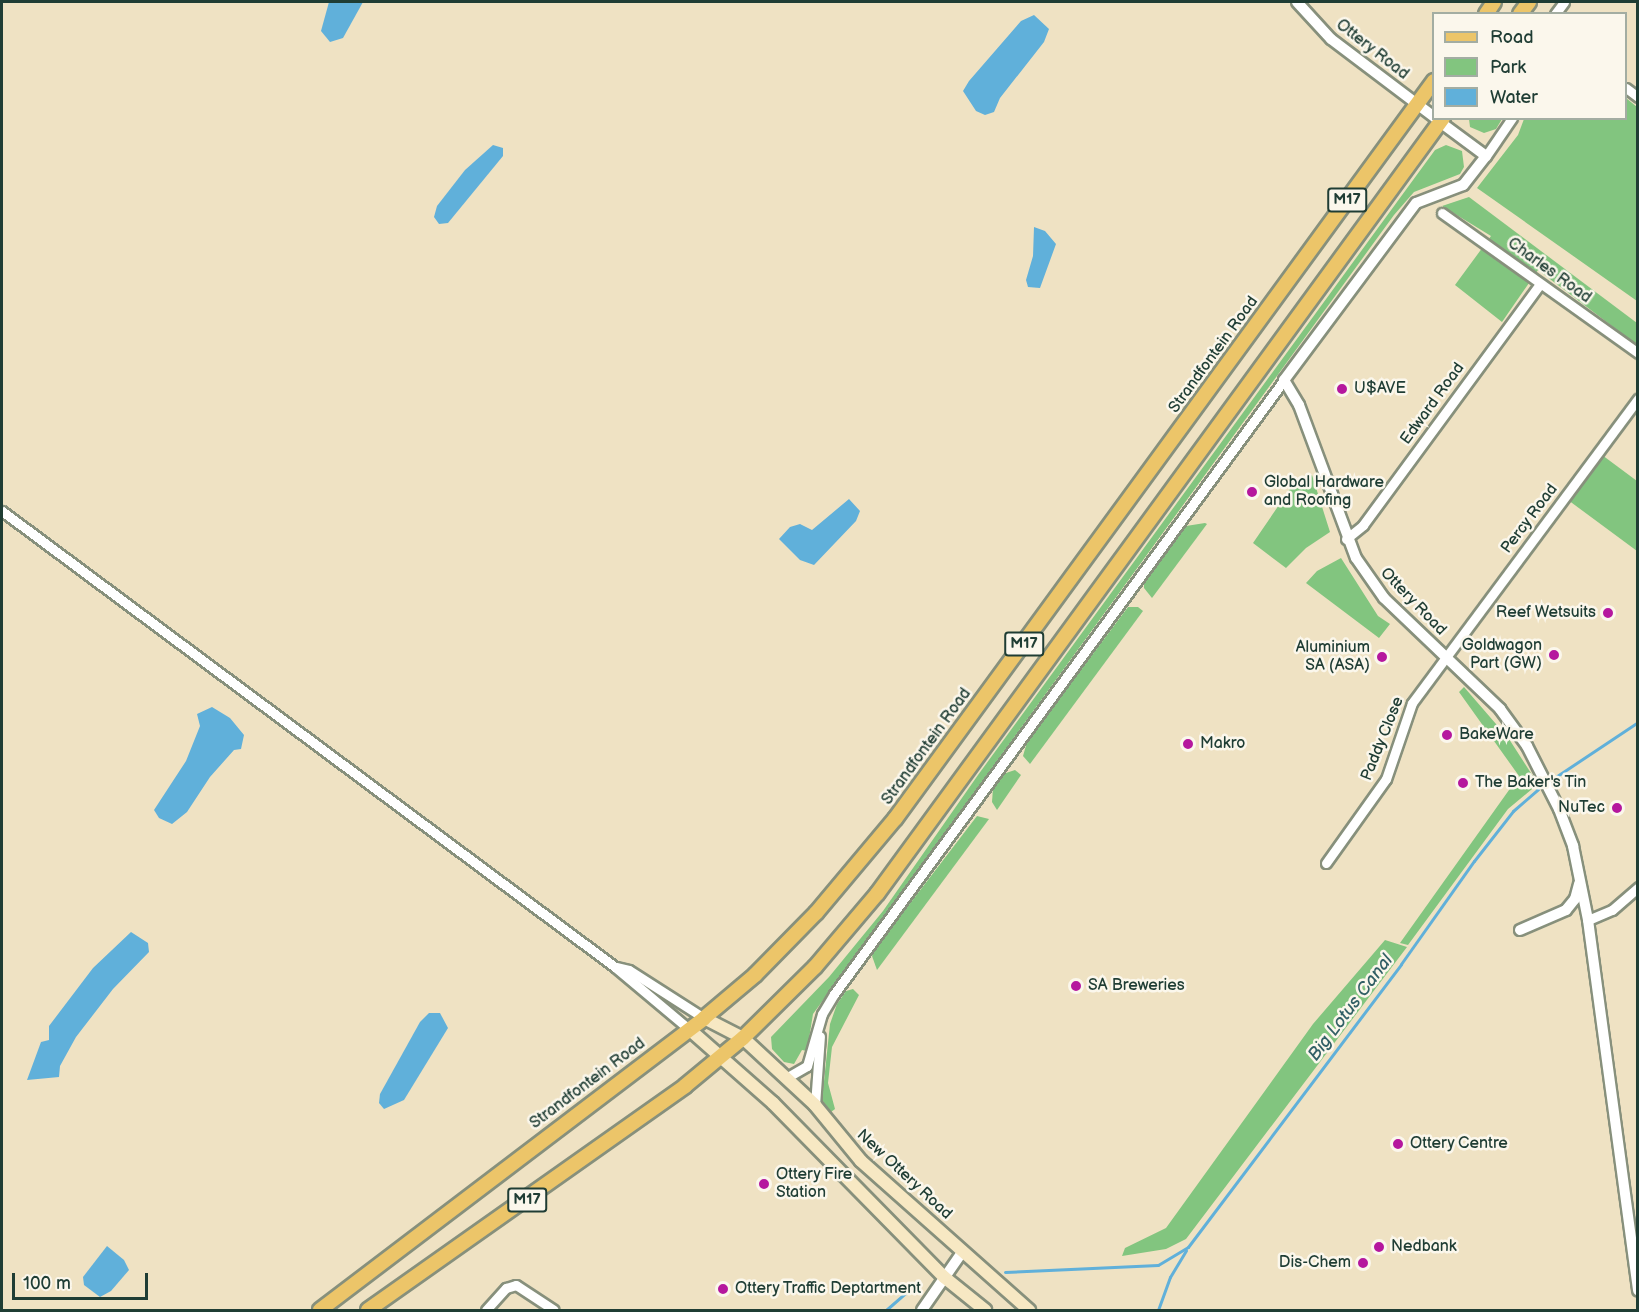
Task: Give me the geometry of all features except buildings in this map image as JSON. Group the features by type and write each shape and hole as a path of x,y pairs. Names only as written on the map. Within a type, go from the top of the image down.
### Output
{"main road":[{"name":"Strandfontein Road","path":"320,1311 704,1018 755,975 816,913 895,819 1432,84"},
{"name":"M17","path":"368,1311 531,1197 720,1056 743,1038 815,967 877,894 1437,120"},
{"name":"New Ottery Road","path":"704,1018 743,1038 815,1105 861,1161 1029,1311"},
{"path":"688,1029 796,1125 944,1277 985,1311"}],"street":[{"name":"Ottery Road","path":"1297,2 1328,36 1432,115"},
{"name":"Ottery Road","path":"1439,120 1486,156"},
{"path":"786,1078 807,1065 834,994 1416,203 1463,185 1511,120"},
{"name":"Charles Road","path":"1442,213 1638,353"},
{"name":"Edward Road","path":"1346,539 1363,525 1540,284"},
{"name":"Ottery Road","path":"1284,380 1299,405 1346,539 1384,597 1500,709 1543,774 1568,832 1588,920 1638,1291"},
{"name":"Percy Road","path":"1446,656 1638,399"},
{"path":"2,511 615,967 688,1029"},
{"name":"Paddy Close","path":"1326,863 1386,779 1407,712 1446,656"},
{"path":"1520,930 1566,910 1575,899 1580,878"},
{"path":"1588,920 1612,910 1638,886"},
{"path":"615,967 629,970 704,1018"},
{"path":"815,1105 822,1048 819,1031"},
{"path":"922,1311 963,1251"},
{"path":"486,1311 506,1288 516,1284 554,1311"}],"green space":[{"path":"1627,99 1637,107 1637,301 1477,188 1518,135 1524,120 1627,120"},
{"path":"1469,120 1501,120 1496,129 1484,133 1470,127"},
{"path":"1446,145 1462,151 1464,167 1460,174 1414,192 1394,215 813,1014 807,1051 802,1050 794,1064 784,1062 772,1049 771,1037 829,977 883,911 978,775 1435,150"},
{"path":"1469,197 1637,323 1637,345 1538,270 1502,322 1455,285 1491,236 1442,206"},
{"path":"1602,455 1637,481 1637,551 1568,500"},
{"path":"1312,475 1330,532 1306,548 1286,568 1253,543 1294,483 1299,487"},
{"path":"1207,524 1152,598 1144,588 1144,581 1186,526"},
{"path":"1341,558 1378,616 1390,624 1379,638 1306,583 1317,571"},
{"path":"1128,607 1138,607 1143,611 1030,764 1023,756 1027,742"},
{"path":"1464,687 1509,739 1538,784 1508,809 1408,945 1400,943 1519,776 1459,692"},
{"path":"1015,770 1021,775 997,810 992,802 993,788 1003,774"},
{"path":"977,816 989,819 877,970 872,956 875,949"},
{"path":"1385,940 1407,947 1186,1239 1166,1249 1122,1256 1125,1248 1166,1228 1313,1024"},
{"path":"853,989 859,995 832,1047 828,1083 835,1109 831,1112 822,1100 830,1024 837,1004 846,991"}],"water":[{"path":"329,2 363,2 343,38 330,42 321,31"},
{"path":"1034,15 1049,29 1044,42 1000,98 994,112 985,115 976,111 963,91 969,81 1021,21"},
{"path":"493,145 503,148 503,156 448,223 439,224 434,217 437,206 465,170"},
{"path":"1034,227 1045,231 1056,244 1040,288 1028,287 1026,280 1033,256"},
{"path":"849,499 860,511 856,521 814,565 800,560 779,539 790,527 800,524 812,530"},
{"path":"212,707 230,718 244,735 241,749 234,750 210,777 187,812 172,824 159,818 154,810 186,761 200,726 197,714"},
{"path":"131,932 148,943 149,952 113,989 76,1037 60,1066 59,1077 27,1080 41,1042 49,1040 49,1026 93,968"},
{"path":"429,1013 440,1013 448,1028 404,1100 384,1109 379,1103 380,1094 420,1022"},
{"path":"107,1246 124,1260 129,1270 111,1291 100,1297 84,1285 83,1277"}],"waterway":[{"name":"Big Lotus Canal","path":"1557,776 1638,722"},
{"name":"Big Lotus Canal","path":"1005,1272 1158,1265 1188,1247 1401,964 1474,861 1513,811 1538,789"},
{"path":"1158,1310 1170,1277 1186,1250"},
{"path":"886,1310 908,1291"}],"place":[{"name":"U$AVE","path":"1342,389"},
{"name":"Global Hardware and Roofing","path":"1252,492"},
{"name":"Reef Wetsuits","path":"1608,613"},
{"name":"Goldwagon Part (GW)","path":"1554,655"},
{"name":"Aluminium SA (ASA)","path":"1382,657"},
{"name":"BakeWare","path":"1447,735"},
{"name":"Makro","path":"1188,744"},
{"name":"The Baker's Tin","path":"1463,783"},
{"name":"NuTec","path":"1617,808"},
{"name":"SA Breweries","path":"1076,986"},
{"name":"Ottery Centre","path":"1398,1144"},
{"name":"Ottery Fire Station","path":"764,1184"},
{"name":"Nedbank","path":"1379,1247"},
{"name":"Dis-Chem","path":"1363,1263"},
{"name":"Ottery Traffic Deptartment","path":"723,1289"}]}
